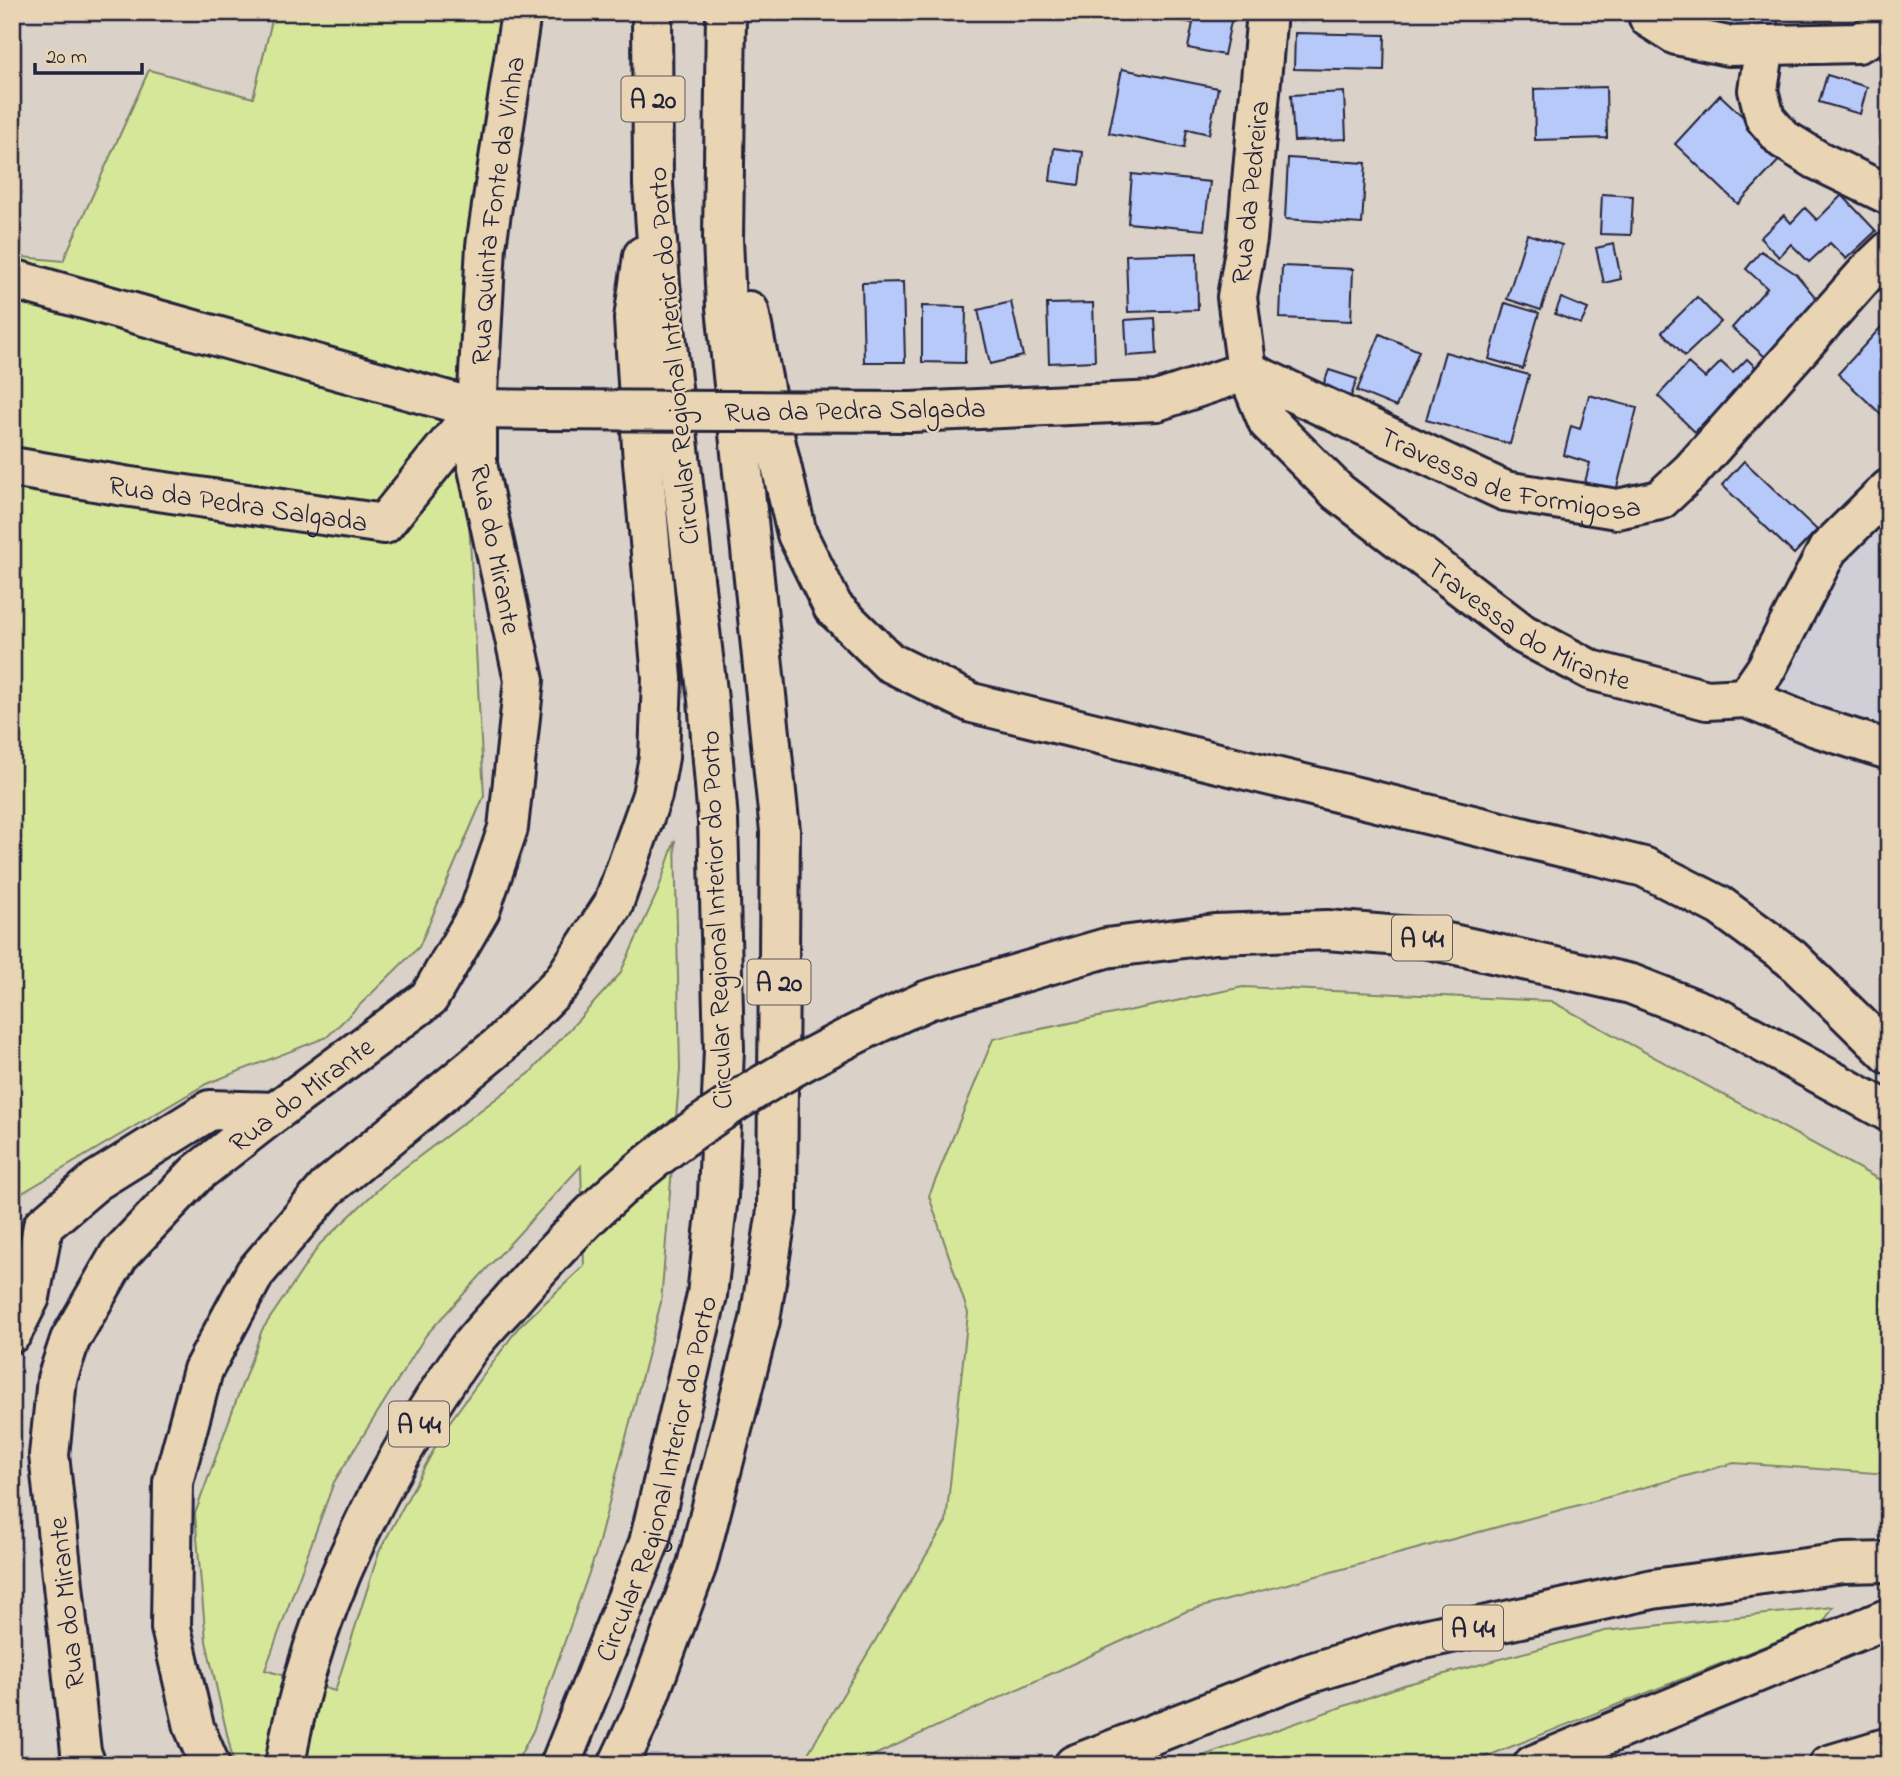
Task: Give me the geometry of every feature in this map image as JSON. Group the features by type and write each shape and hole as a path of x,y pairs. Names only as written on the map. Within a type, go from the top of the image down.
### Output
{"main road":[{"name":"Rua Quinta Fonte da Vinha","path":"478,409 486,246 521,12"},
{"name":"Circular Regional Interior do Porto","path":"560,1765 649,1543 707,1295 718,1196 724,1049 718,821 708,700 660,285 653,185 652,12"},
{"name":"Circular Regional Interior do Porto","path":"618,1765 642,1714 697,1565 760,1320 777,1210 780,831 726,307 723,239 726,12"},
{"name":"Rua da Pedreira","path":"1247,371 1237,296 1247,239 1267,12"},
{"path":"1647,12 1649,18 1676,35 1728,46 1858,43 1889,27"},
{"path":"1765,45 1758,90 1765,118 1783,139 1817,160 1889,195"},
{"path":"724,178 769,414 797,534 833,607 889,662 972,703 1644,867 1720,906 1791,958 1889,1054"},
{"path":"210,1765 194,1727 171,1628 173,1482 203,1370 255,1273 327,1188 500,1045 563,981 613,905 652,795 659,757 663,678 643,462 634,319 653,185"},
{"name":"Travessa de Formigosa","path":"1247,371 1505,491 1617,509 1660,499 1671,490 1889,251"},
{"path":"12,279 478,409"},
{"name":"Rua da Pedra Salgada","path":"12,467 384,524 478,409 911,412 1157,401 1247,371"},
{"name":"Travessa do Mirante","path":"1247,371 1268,422 1338,492 1522,634 1591,670 1707,700 1746,698 1816,727 1889,750"},
{"name":"Rua do Mirante","path":"86,1765 81,1752 49,1455 57,1379 70,1340 119,1255 197,1173 429,998 480,909 508,828 524,680 477,464 478,409"},
{"path":"1746,698 1766,669 1828,550 1889,489"},
{"name":"A 44","path":"285,1765 290,1733 327,1609 366,1516 393,1465 468,1350 565,1238 661,1154 754,1090 866,1027 928,1000 1106,948 1215,934 1326,930 1425,938 1631,984 1718,1018 1889,1112"},
{"path":"12,1333 30,1297 27,1229 96,1181 210,1110 275,1112"},
{"name":"A 44","path":"1074,1765 1307,1674 1419,1640 1653,1589 1843,1563 1889,1562"},
{"path":"1532,1765 1889,1618"},
{"path":"1829,1765 1889,1747"}],"shaded area":[{"path":"1889,505 1889,732 1776,694 1789,670 1828,570"}],"green space":[{"path":"274,12 500,12 461,376 484,796 419,947 327,1037 206,1084 12,1199 12,256 63,261 149,70 253,98"},
{"path":"675,840 680,1069 661,1302 596,1553 533,1731 515,1765 234,1765 206,1641 195,1514 262,1330 320,1244 388,1180 530,1073 620,974 658,891","holes":["581,1166 584,1266 518,1328 446,1427 379,1552 335,1691 265,1670 334,1482 426,1335"]},
{"path":"1243,987 1551,1001 1882,1181 1889,1217 1889,1474 1734,1463 1187,1611 853,1765 801,1765 946,1522 968,1313 929,1196 993,1039"},
{"path":"1833,1607 1823,1623 1465,1765 1177,1765 1404,1685 1605,1631"}],"building":[{"path":"1161,12 1233,12 1224,55 1188,48 1193,23 1160,17"},
{"path":"1295,12 1368,12 1368,15 1295,16"},
{"path":"1673,12 1777,12 1778,26 1674,29"},
{"path":"1295,33 1385,35 1384,71 1294,69"},
{"path":"1122,69 1218,88 1209,134 1187,129 1184,148 1109,133"},
{"path":"1827,75 1867,87 1860,114 1819,102"},
{"path":"1606,87 1607,138 1535,140 1534,89"},
{"path":"1344,92 1346,139 1294,141 1291,95"},
{"path":"1720,95 1784,155 1738,204 1675,144"},
{"path":"1054,148 1083,152 1079,185 1050,181"},
{"path":"1288,158 1366,163 1362,224 1285,219"},
{"path":"1132,174 1210,182 1204,230 1128,223"},
{"path":"1602,194 1633,196 1631,235 1600,234"},
{"path":"1842,195 1876,231 1846,259 1830,243 1809,262 1791,244 1779,257 1760,238 1784,215 1791,223 1805,208 1817,220"},
{"path":"1527,234 1562,245 1541,310 1507,299"},
{"path":"1614,244 1621,279 1604,283 1596,248"},
{"path":"1761,251 1796,274 1822,305 1771,362 1732,328 1767,288 1746,269"},
{"path":"1197,253 1198,310 1128,312 1126,255"},
{"path":"1282,266 1353,269 1351,321 1280,318"},
{"path":"903,282 905,362 864,362 862,283"},
{"path":"1697,297 1721,322 1685,356 1662,332"},
{"path":"1561,298 1588,309 1581,324 1555,314"},
{"path":"1011,302 1023,356 990,364 978,310"},
{"path":"1093,303 1095,361 1049,363 1047,304"},
{"path":"1505,303 1539,313 1523,369 1489,359"},
{"path":"922,306 966,307 965,363 922,362"},
{"path":"1155,318 1157,354 1127,356 1125,320"},
{"path":"1882,326 1889,333 1889,412 1884,417 1838,374"},
{"path":"1380,334 1419,351 1396,407 1357,391"},
{"path":"1445,352 1529,375 1510,444 1426,420"},
{"path":"1747,359 1764,375 1716,426 1708,418 1695,432 1658,396 1688,363 1705,378 1721,362 1733,373"},
{"path":"1329,370 1357,379 1350,399 1322,389"},
{"path":"1589,395 1637,408 1615,495 1584,486 1590,463 1564,455 1571,426 1580,429"},
{"path":"1744,461 1817,530 1794,554 1722,485"}]}
